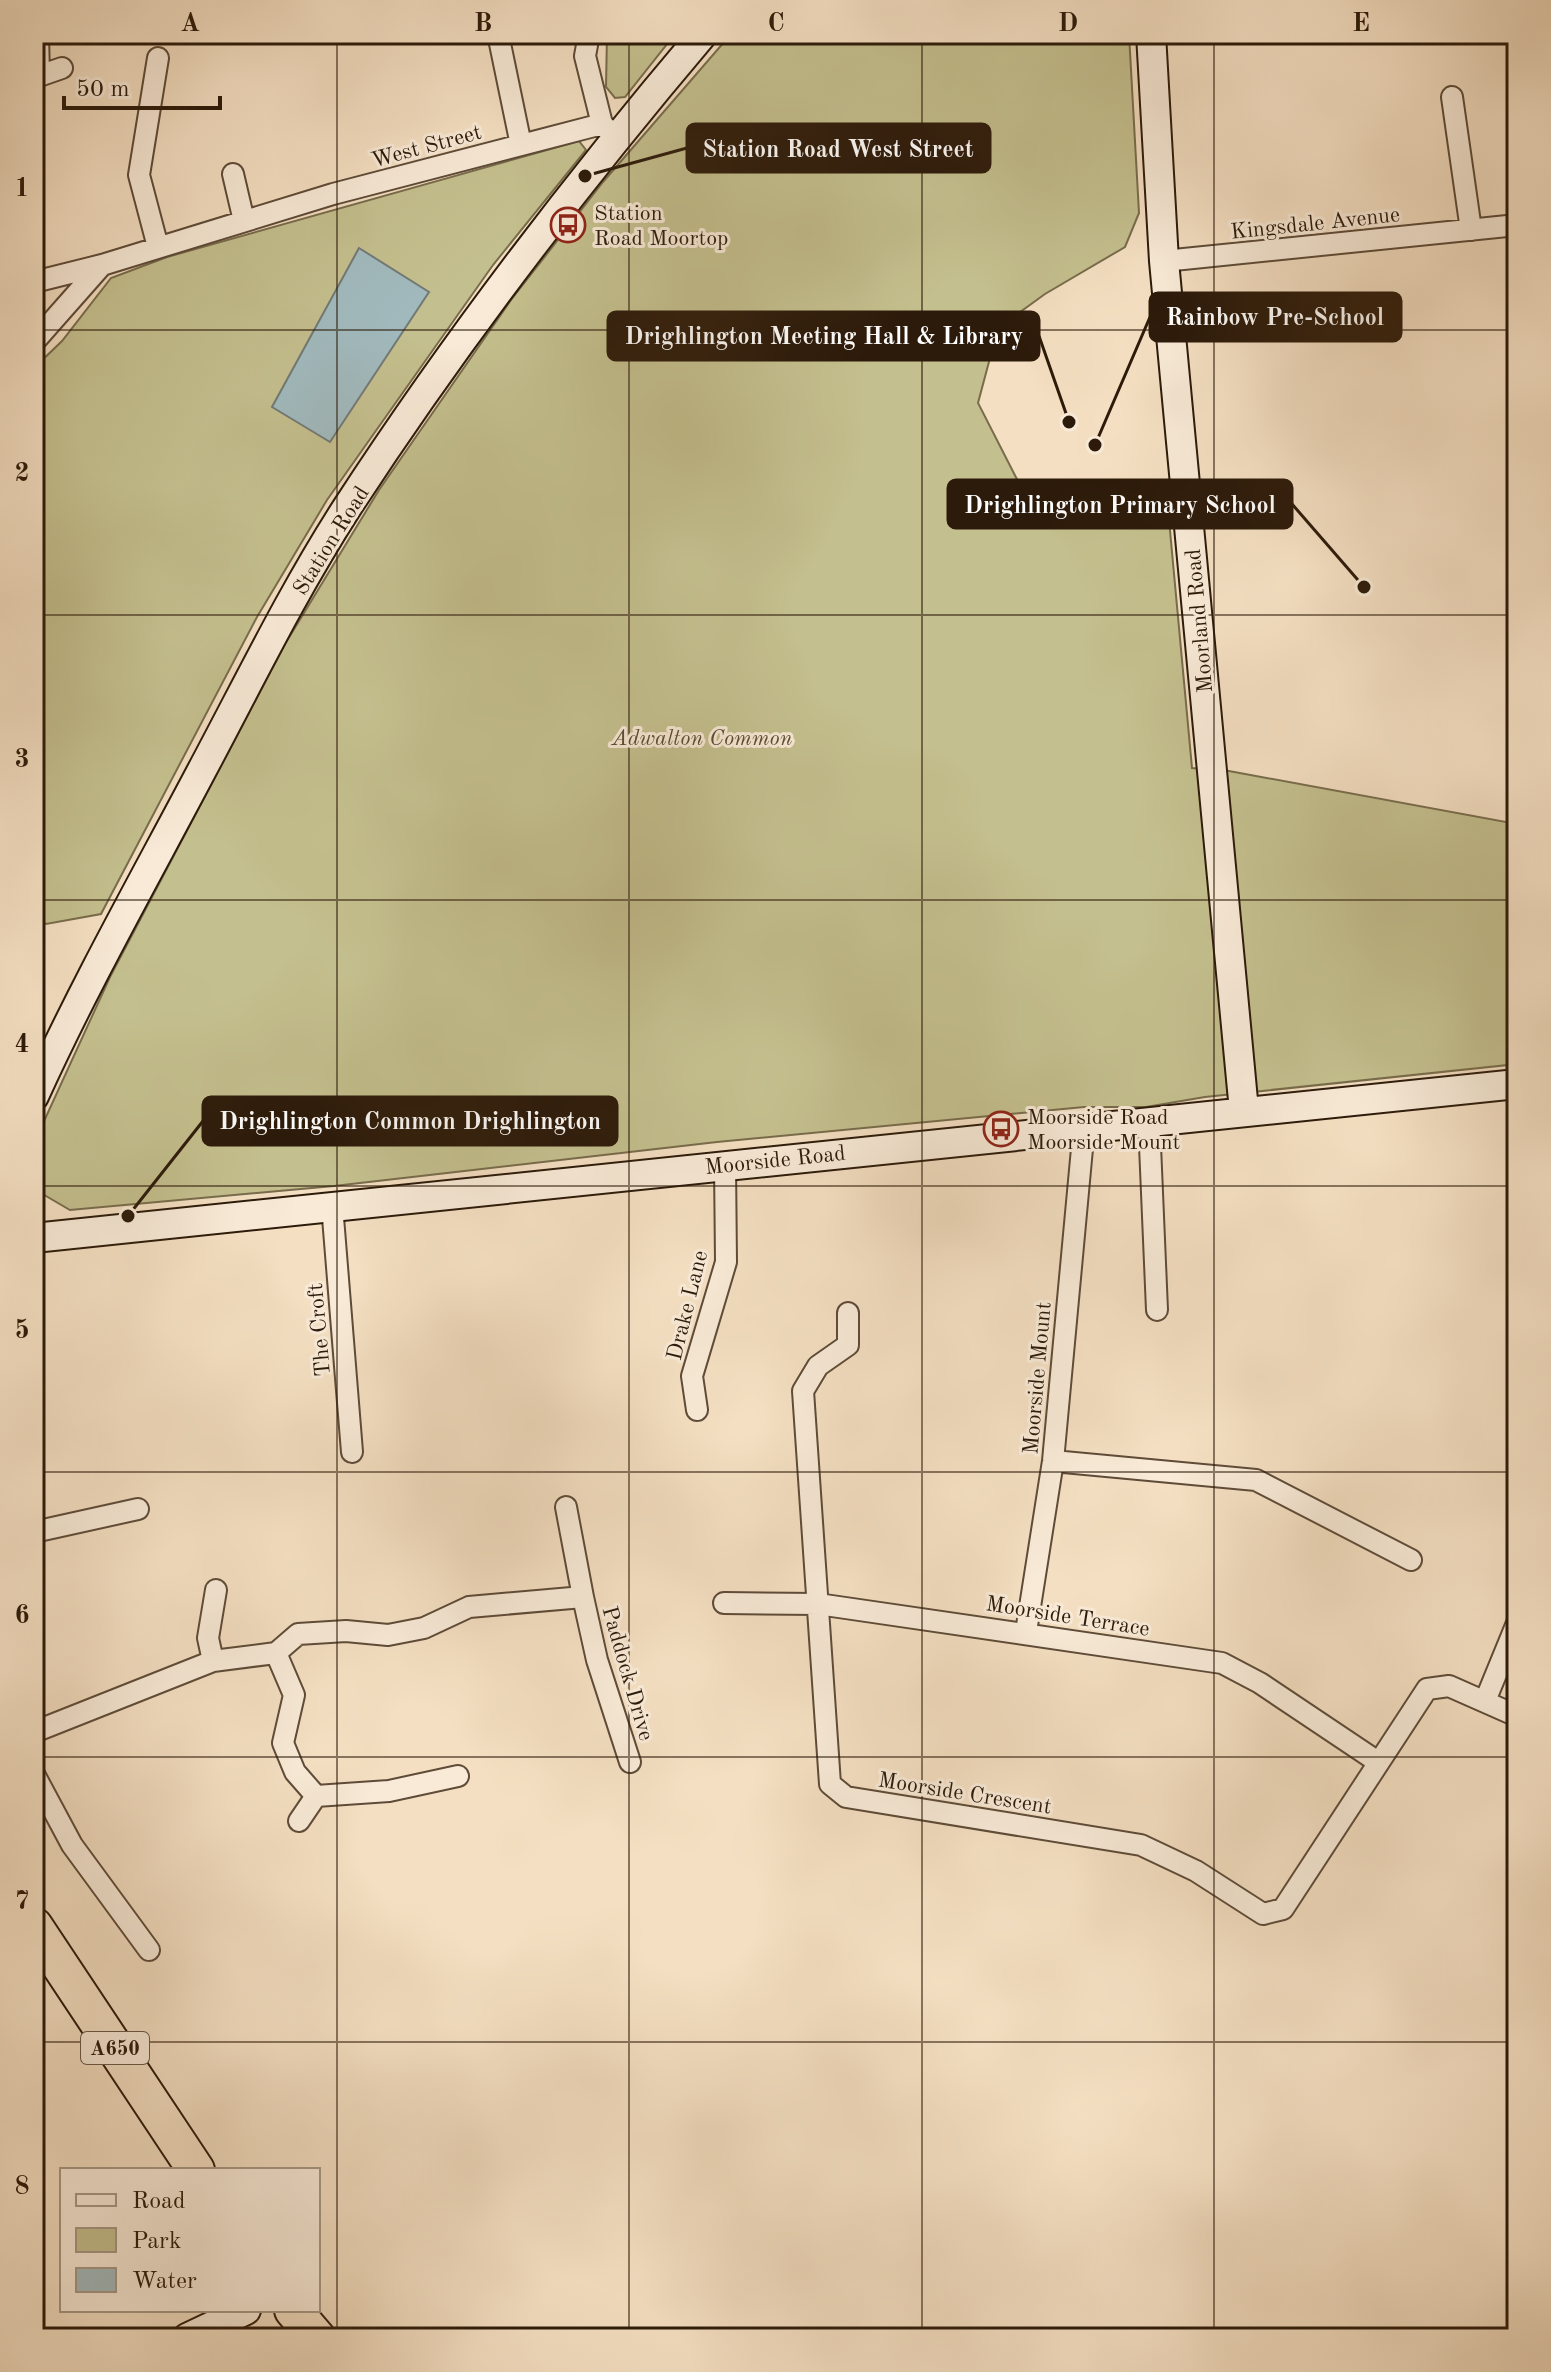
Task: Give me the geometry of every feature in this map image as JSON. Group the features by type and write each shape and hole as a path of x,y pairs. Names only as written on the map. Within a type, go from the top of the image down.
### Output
{"highway":[{"name":"A650","path":"34,1926 195,2168"},
{"path":"295,2312 317,2338"}],"street":[{"path":"38,34 39,76 62,68"},
{"path":"498,34 521,145"},
{"path":"589,34 585,56 609,130"},
{"name":"Station Road","path":"34,1096 70,1018 295,595 346,510 609,130 703,34"},
{"name":"Moorland Road","path":"1151,34 1164,261 1244,1111"},
{"path":"158,58 139,175 158,247"},
{"path":"1452,97 1471,230"},
{"name":"West Street","path":"34,282 521,145 609,130"},
{"path":"233,174 244,221"},
{"name":"Kingsdale Avenue","path":"1164,261 1517,225"},
{"path":"34,342 102,265"},
{"name":"Moorside Road","path":"34,1238 1517,1084"},
{"path":"1149,1122 1157,1310"},
{"name":"Moorside Mount","path":"1026,1632 1053,1461 1084,1127"},
{"name":"Drake Lane","path":"697,1410 692,1376 726,1262 725,1164"},
{"name":"The Croft","path":"332,1205 352,1452"},
{"name":"Moorside Crescent","path":"848,1313 848,1345 818,1366 803,1391 830,1784 846,1797 1141,1845 1196,1871 1263,1914 1283,1909 1427,1689 1449,1686 1485,1701"},
{"path":"1053,1461 1256,1480 1411,1560"},
{"name":"Paddock Drive","path":"566,1507 597,1660 630,1762"},
{"path":"34,1532 138,1509"},
{"path":"213,1661 208,1638 216,1590"},
{"name":"Paddock Drive","path":"34,1732 213,1661 276,1653 298,1634 346,1631 388,1635 424,1628 469,1607 583,1597"},
{"name":"Moorside Terrace","path":"724,1603 818,1604 1222,1663 1260,1683 1378,1762"},
{"path":"1517,1623 1485,1701 1517,1716"},
{"path":"276,1653 294,1695 283,1743 295,1772 316,1796"},
{"path":"34,1774 72,1845 149,1950"},
{"path":"316,1796 389,1791 458,1776"},
{"path":"299,1821 316,1796"},
{"path":"187,2338 242,2312"}],"green space":[{"path":"607,34 675,34 625,97 615,98 606,87"},
{"name":"Adwalton Common","path":"731,34 1129,34 1139,213 1125,247 1045,294 998,328 978,403 1022,489 1046,508 1168,509 1192,768 1229,771 1517,824 1517,1064 1205,1097 1146,1107 1084,1107 717,1142 334,1186 70,1210 34,1189 34,1143 110,977 285,644 379,490 511,300 603,182"},
{"path":"579,141 586,150 493,265 327,500 257,617 101,914 46,924 34,918 34,368 62,341 111,278 167,257"}],"water":[{"path":"359,248 429,292 330,442 272,407"}],"place":[{"name":"Station Road West Street","path":"585,176"},
{"name":"Station Road Moortop","path":"568,225"},
{"name":"Drighlington Meeting Hall & Library","path":"1069,422"},
{"name":"Rainbow Pre-School","path":"1095,445"},
{"name":"Drighlington Primary School","path":"1364,587"},
{"name":"Moorside Road Moorside Mount","path":"1001,1129"},
{"name":"Drighlington Common Drighlington","path":"128,1216"}]}
